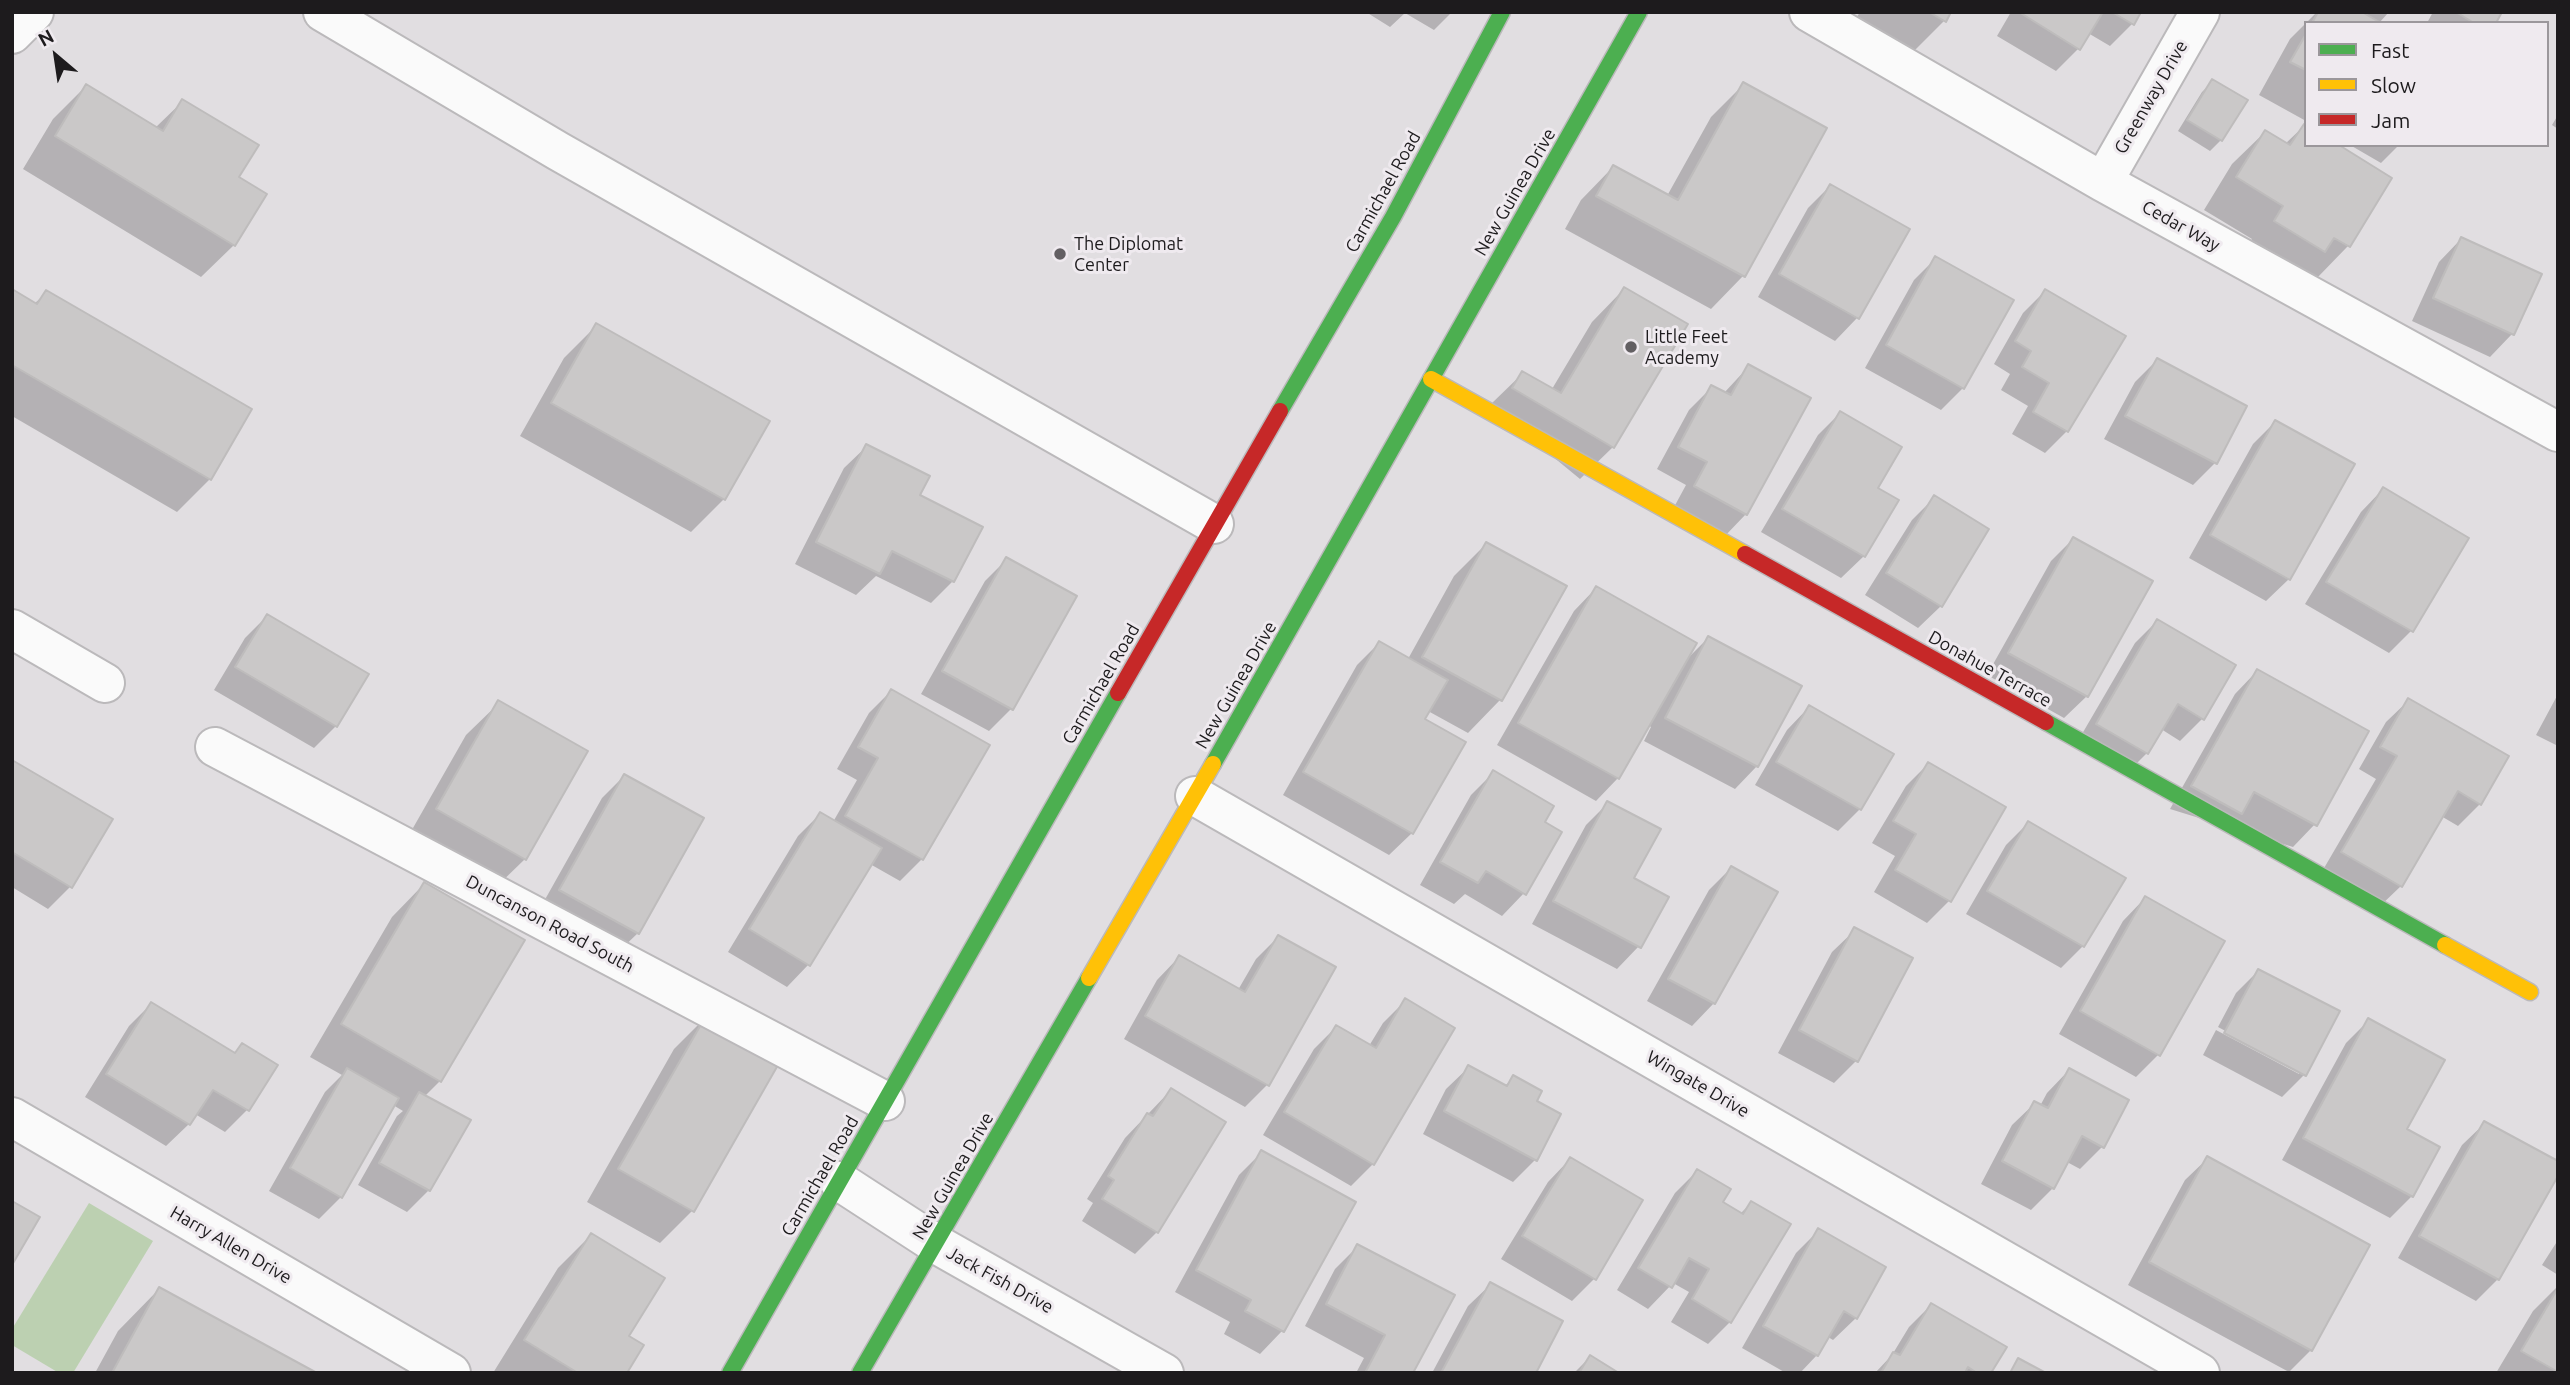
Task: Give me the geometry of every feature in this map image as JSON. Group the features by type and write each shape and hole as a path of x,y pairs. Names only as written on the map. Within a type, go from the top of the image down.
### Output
{"street":[{"path":"12,34 34,12"},
{"path":"323,12 558,151 1214,524"},
{"name":"Carmichael Road","path":"730,1373 1392,217 1502,12"},
{"name":"New Guinea Drive","path":"860,1373 1195,796 1639,12"},
{"name":"Cedar Way","path":"1809,12 2103,182 2555,425"},
{"name":"Greenway Drive","path":"2103,182 2200,12"},
{"name":"Donahue Terrace","path":"1431,379 2530,992"},
{"path":"12,629 105,682"},
{"name":"Duncanson Road South","path":"215,747 885,1101"},
{"name":"Wingate Drive","path":"1195,796 2200,1373"},
{"name":"Harry Allen Drive","path":"12,1118 450,1373"},
{"name":"Jack Fish Drive","path":"839,1181 936,1244 1164,1373"}],"green space":[{"path":"89,1203 153,1241 73,1373 59,1373 12,1345 12,1329"}],"building":[{"path":"1929,12 1951,12 1946,22"},
{"path":"2019,12 2103,12 2080,50"},
{"path":"2112,12 2141,12 2134,25"},
{"path":"2318,12 2362,12 2378,21 2313,21"},
{"path":"2456,12 2502,12 2497,21 2471,21"},
{"path":"2304,38 2304,69 2290,62"},
{"path":"2212,79 2248,100 2222,141 2187,120"},
{"path":"1743,82 1827,128 1745,277 1596,196 1613,165 1678,200"},
{"path":"86,84 163,131 182,99 259,145 239,177 267,194 235,246 55,136"},
{"path":"2304,124 2304,147 2342,147 2392,178 2350,247 2334,238 2325,252 2274,221 2283,206 2236,177 2265,130 2290,145"},
{"path":"1830,184 1910,229 1859,319 1779,274"},
{"path":"2461,237 2542,274 2514,335 2433,298"},
{"path":"1935,256 2014,300 1964,389 1886,345"},
{"name":"Little Feet Academy","path":"1624,287 1688,324 1614,448 1512,388 1522,371 1561,393"},
{"path":"12,289 37,304 46,290 252,409 211,480 12,365"},
{"path":"2045,289 2126,336 2068,432 2033,412 2049,383 2022,367 2031,351 2015,341"},
{"path":"596,323 770,421 725,500 551,403"},
{"path":"2157,358 2247,406 2217,464 2125,416"},
{"path":"1748,364 1811,398 1747,515 1694,486 1707,462 1678,447 1711,385 1731,395"},
{"path":"1840,411 1902,447 1878,488 1899,500 1865,557 1782,509"},
{"path":"2275,420 2355,464 2290,580 2210,535"},
{"path":"866,444 930,476 920,495 983,527 954,582 892,551 880,574 816,542"},
{"path":"2383,487 2469,538 2413,632 2326,582"},
{"path":"1934,495 1989,529 1942,607 1886,573"},
{"path":"2073,537 2153,581 2088,697 2008,653"},
{"path":"1486,542 1567,586 1502,701 1422,657"},
{"path":"1006,557 1077,596 1013,710 942,671"},
{"path":"1596,586 1697,643 1619,779 1518,723"},
{"path":"267,614 369,674 337,727 235,667"},
{"path":"2157,619 2236,665 2204,720 2178,704 2148,754 2096,724"},
{"path":"1708,636 1802,686 1758,767 1665,718"},
{"path":"1379,641 1448,680 1425,719 1466,742 1413,834 1303,772"},
{"path":"2257,669 2369,731 2317,826 2254,792 2242,814 2191,786"},
{"path":"891,689 990,745 923,860 845,816 878,758 858,747"},
{"path":"2408,698 2509,756 2481,805 2458,791 2402,887 2341,852 2397,756 2380,747"},
{"path":"498,700 588,751 526,860 436,809"},
{"path":"1809,705 1894,754 1861,810 1776,762"},
{"path":"12,760 113,819 72,888 12,852"},
{"path":"1928,762 2006,807 1951,902 1895,870 1916,834 1893,821"},
{"path":"1493,770 1554,806 1545,822 1562,832 1526,895 1486,871 1478,883 1440,862"},
{"path":"624,774 704,818 639,934 559,890"},
{"path":"1607,801 1661,829 1634,878 1669,897 1641,948 1553,901"},
{"path":"820,812 882,848 810,966 749,929"},
{"path":"2028,821 2126,878 2084,947 1987,891"},
{"path":"1731,866 1778,892 1715,1004 1668,979"},
{"path":"424,882 525,940 441,1082 341,1024"},
{"path":"2145,896 2225,941 2160,1056 2080,1011"},
{"path":"1854,927 1913,958 1858,1062 1799,1030"},
{"path":"1278,935 1336,967 1269,1086 1145,1016 1179,955 1245,992"},
{"path":"2258,969 2340,1011 2306,1076 2224,1033"},
{"path":"1405,998 1455,1028 1374,1165 1284,1112 1336,1025 1376,1048"},
{"path":"151,1002 235,1053 242,1043 278,1065 249,1111 213,1090 190,1125 106,1074"},
{"path":"707,1014 782,1058 694,1212 618,1169"},
{"path":"2368,1018 2445,1060 2407,1129 2440,1147 2413,1197 2303,1138"},
{"path":"1468,1065 1507,1086 1513,1075 1542,1091 1537,1101 1561,1114 1537,1161 1444,1111"},
{"path":"347,1068 399,1098 342,1198 290,1168"},
{"path":"2069,1068 2129,1100 2104,1148 2082,1136 2054,1189 2002,1161 2034,1101 2048,1108"},
{"path":"1171,1088 1226,1122 1158,1233 1102,1199 1114,1180 1108,1176 1147,1113 1153,1116"},
{"path":"419,1092 471,1120 430,1191 379,1163"},
{"path":"2484,1121 2558,1161 2558,1176 2499,1280 2419,1236"},
{"path":"1261,1150 1356,1202 1284,1332 1245,1311 1251,1300 1196,1270"},
{"path":"2207,1156 2370,1245 2312,1351 2149,1262"},
{"path":"1570,1157 1643,1200 1596,1280 1522,1236"},
{"path":"1697,1169 1731,1189 1723,1202 1743,1214 1751,1201 1791,1224 1731,1323 1692,1299 1709,1269 1689,1258 1672,1288 1638,1268"},
{"path":"12,1201 40,1217 12,1265"},
{"path":"1818,1228 1886,1267 1857,1319 1844,1311 1818,1356 1763,1326"},
{"path":"591,1233 665,1278 629,1336 644,1345 627,1373 578,1373 524,1340"},
{"path":"1357,1244 1455,1295 1413,1373 1365,1373 1385,1335 1326,1304"},
{"path":"1490,1282 1563,1321 1536,1373 1441,1373"},
{"path":"159,1287 317,1373 112,1373"},
{"path":"2558,1288 2558,1372 2521,1351"},
{"path":"1931,1303 2007,1347 1991,1373 1977,1373 1968,1367 1965,1373 1881,1373 1893,1352 1900,1355"},
{"path":"1590,1355 1619,1373 1579,1373"},
{"path":"2018,1358 2046,1373 2010,1373"}],"traffic: fast":[{"path":"1280,411 1393,217 1502,12"},
{"path":"1213,764 1639,12"},
{"path":"730,1373 1118,693"},
{"path":"2046,722 2445,945"},
{"path":"860,1373 1089,978"}],"traffic: slow":[{"path":"1431,379 1745,554"},
{"path":"1089,978 1213,764"},
{"path":"2445,945 2530,992"}],"traffic: jam":[{"path":"1118,693 1280,411"},
{"path":"1745,554 2046,722"}],"place":[{"name":"The Diplomat Center","path":"1060,254"},
{"name":"Little Feet Academy","path":"1631,347"}]}
